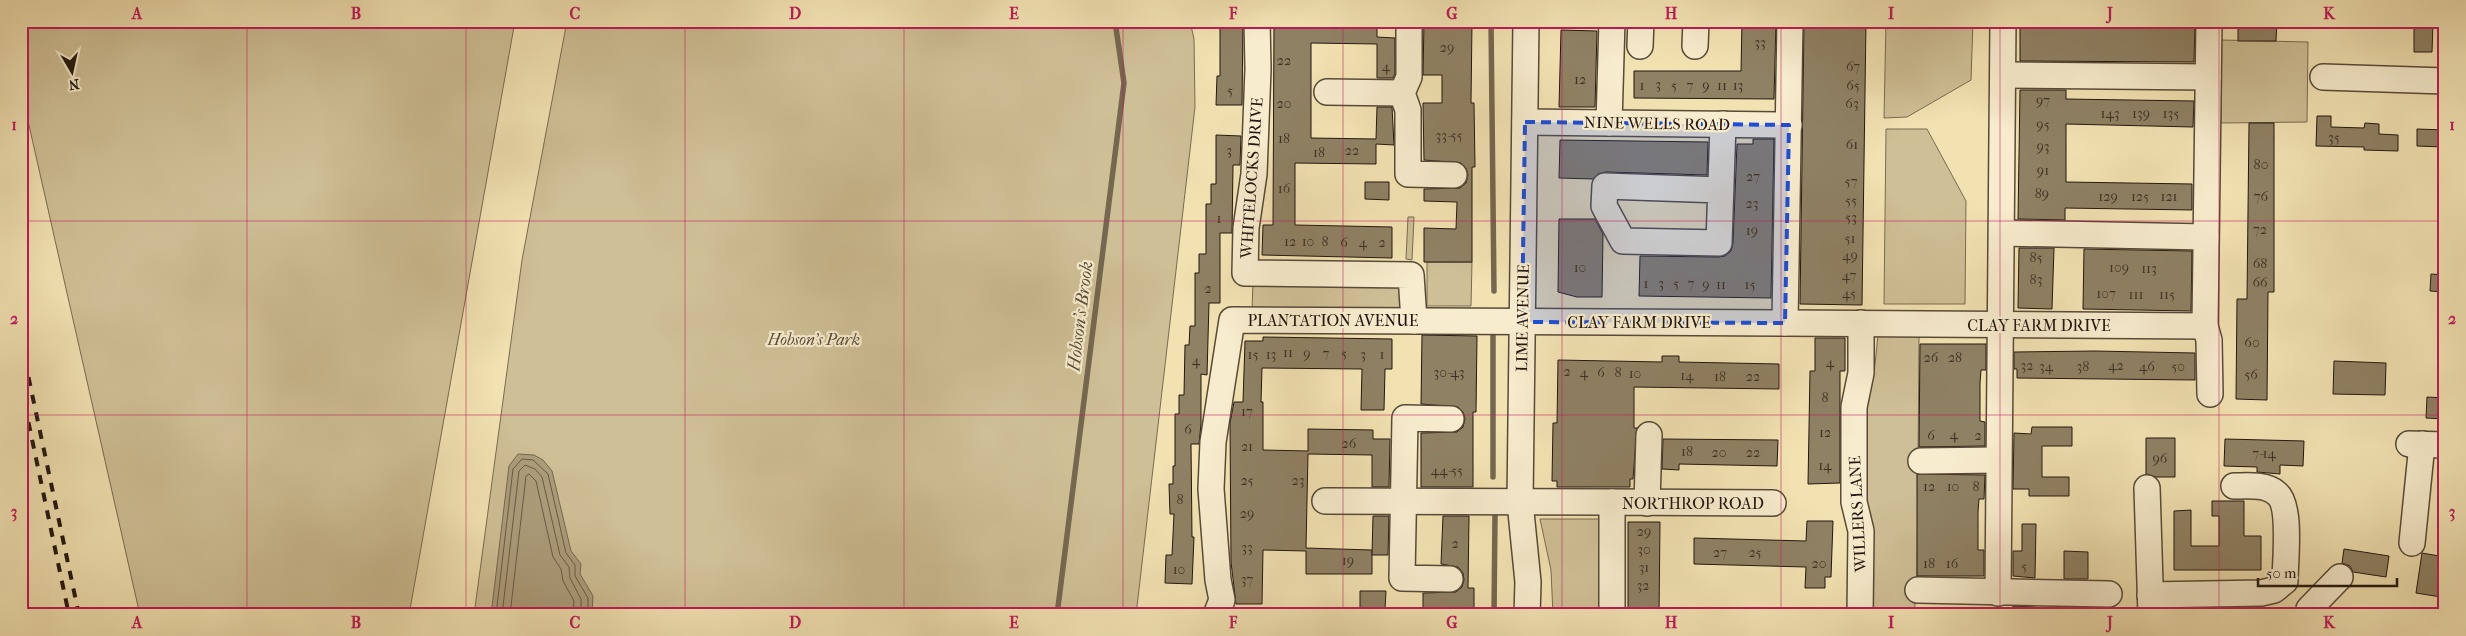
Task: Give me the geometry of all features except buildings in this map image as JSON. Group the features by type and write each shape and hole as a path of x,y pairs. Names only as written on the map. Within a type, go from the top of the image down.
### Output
{"street":[{"name":"WHITELOCKS DRIVE","path":"1257,21 1258,69 1254,155 1246,228 1245,273 1411,275 1414,321"},
{"path":"1409,21 1409,77 1402,93 1408,110 1408,174 1454,175"},
{"name":"LIME AVENUE","path":"1526,21 1520,502 1528,582 1527,615"},
{"path":"1609,123 1612,21"},
{"path":"1640,46 1641,21"},
{"path":"1695,46 1696,21"},
{"path":"1785,323 1790,21"},
{"path":"1998,593 2003,21"},
{"path":"2209,21 2205,326 2209,340 2210,394"},
{"path":"2003,75 2208,77"},
{"path":"2322,77 2445,81"},
{"path":"1327,92 1402,93"},
{"name":"NINE WELLS ROAD","path":"1525,122 1789,125"},
{"path":"1720,190 1605,186 1604,206 1623,241 1728,244 1720,190 1723,124"},
{"path":"2002,233 2206,237"},
{"name":"PLANTATION AVENUE","path":"1216,615 1222,600 1218,580 1211,489 1213,442 1232,320 1522,322"},
{"name":"CLAY FARM DRIVE","path":"1522,322 2205,326"},
{"name":"WILLERS LANE","path":"1860,615 1860,531 1854,502 1854,407 1861,374 1861,324"},
{"path":"1450,579 1402,578 1406,418 1451,419"},
{"path":"1647,503 1649,434"},
{"path":"2412,543 2425,444"},
{"path":"1921,461 1998,460"},
{"path":"2147,488 2150,605 2261,593 2274,590 2284,581 2285,508 2277,493 2261,486 2234,486"},
{"name":"NORTHROP ROAD","path":"1325,501 1773,504"},
{"name":"NORTHROP ROAD","path":"1612,502 1612,615"},
{"path":"2309,615 2309,609 2340,577"},
{"path":"1918,590 2109,594"}],"highlighted area":[{"path":"1525,122 1789,125 1785,323 1522,322"}],"green space":[{"path":"21,21 515,21 409,615 140,615 21,90"},
{"name":"Hobson's Park","path":"567,21 1190,21 1194,39 1195,107 1136,615 474,615 522,260"},
{"path":"1886,21 1973,21 1971,80 1907,117 1884,118"},
{"path":"2221,40 2308,42 2307,122 2221,123"},
{"path":"1886,129 1927,129 1966,201 1965,304 1884,304"},
{"path":"1408,217 1414,217 1412,260 1406,259"},
{"path":"1427,262 1472,262 1471,306 1427,306"},
{"path":"1253,282 1395,282 1404,289 1405,304 1394,313 1252,310"},
{"path":"1878,335 1919,336 1917,585 1914,615 1867,615 1860,504 1860,407 1874,374"},
{"path":"1540,519 1603,519 1604,615 1553,615 1551,570"}],"water":[{"path":"518,454 534,455 543,460 552,471 571,551 581,564 580,574 593,596 592,612 594,615 491,615 509,466"}],"waterway":[{"name":"Hobson's Brook","path":"1057,615 1124,83 1115,21"},
{"path":"1491,21 1494,291"},
{"path":"1493,334 1493,477"},
{"path":"1494,615 1495,514"}],"railway":[{"path":"21,342 79,615"},
{"path":"21,387 69,615"}]}
